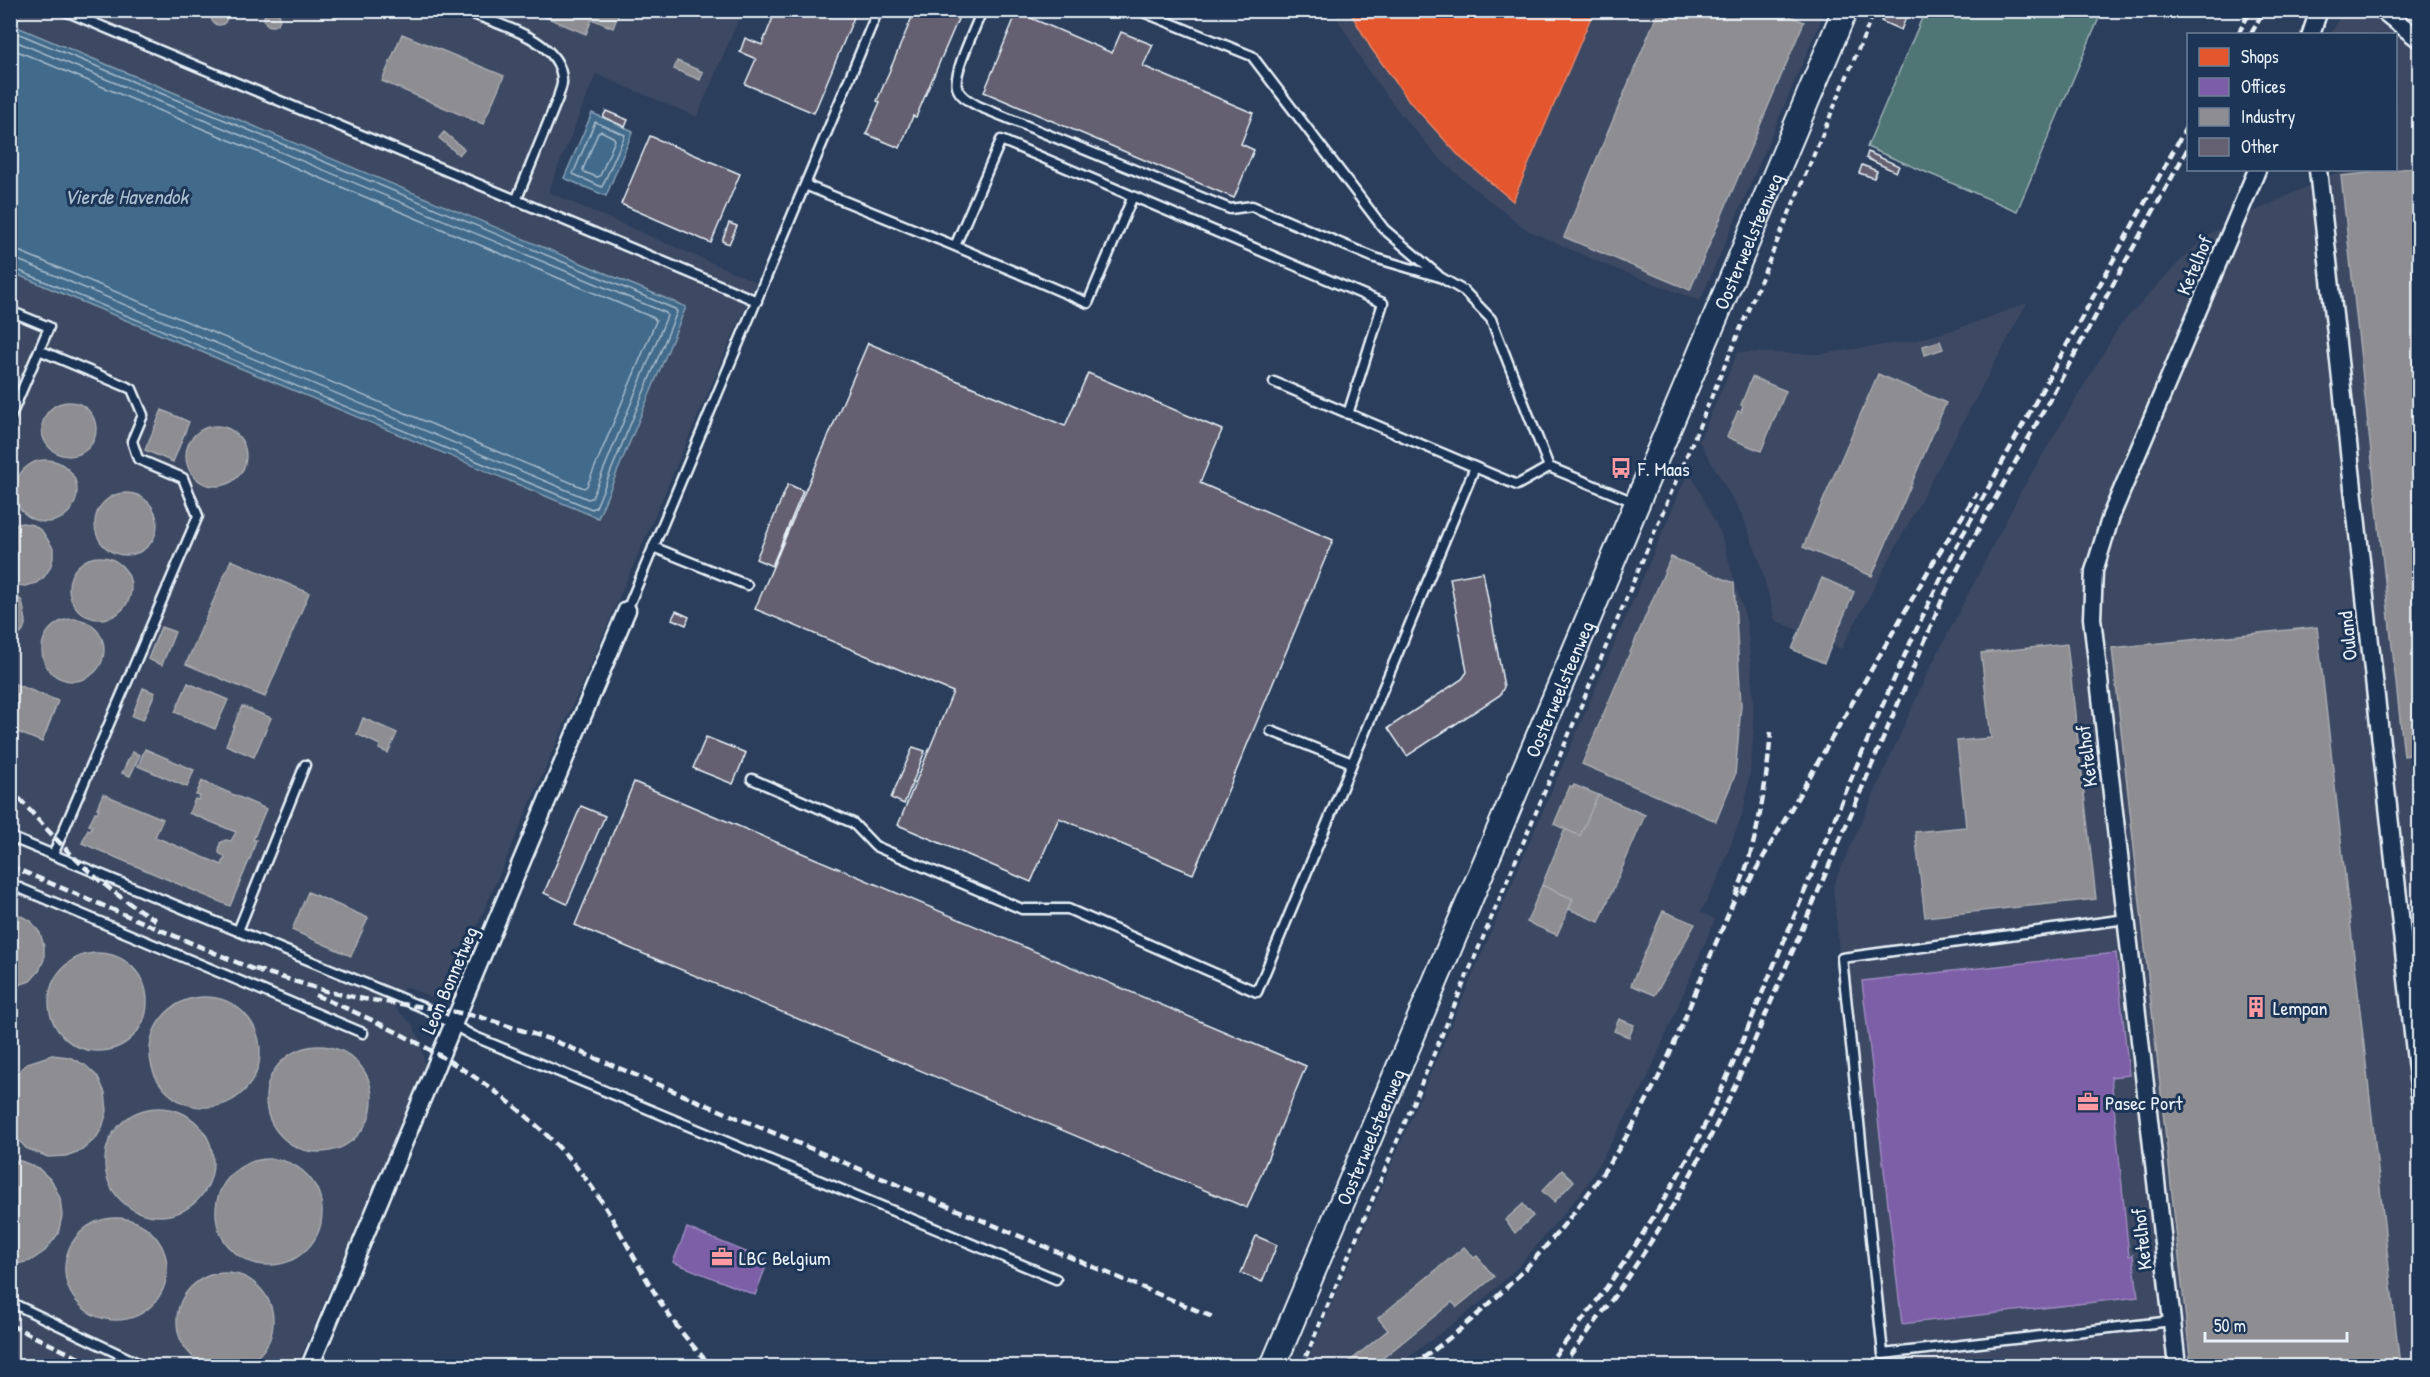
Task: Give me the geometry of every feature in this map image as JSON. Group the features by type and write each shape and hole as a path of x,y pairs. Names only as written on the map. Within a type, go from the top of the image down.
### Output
{"main road":[{"name":"Oosterweelsteenweg","path":"1273,1366 1845,10"}],"street":[{"path":"2311,33 2319,10"},
{"path":"2382,10 2420,40"},
{"name":"Ketelhof","path":"2177,1366 2092,618 2094,571 2111,516 2258,171"},
{"name":"Ouland","path":"2318,171 2420,1097"},
{"name":"Leon Bonnetweg","path":"310,1366 627,610"}],"lane":[{"path":"63,10 757,301"},
{"path":"463,10 532,39 549,50 559,65 563,81 558,98 516,201"},
{"path":"627,610 878,10"},
{"path":"982,10 959,71 957,87 963,97 978,106 1230,209 1252,206 1375,258 1440,277"},
{"path":"1138,10 1252,56 1384,229 1440,277 1464,291 1491,319 1549,467 1637,504"},
{"path":"955,246 1001,140 1133,196 1383,303 1348,414"},
{"path":"805,185 1088,303 1133,196"},
{"path":"10,311 49,327 10,418"},
{"path":"39,350 132,389 143,415 132,441 138,459 183,478 198,516 53,855"},
{"path":"1274,382 1517,485 1549,467"},
{"path":"752,779 853,822 875,846 1022,909 1068,909 1257,992 1474,468"},
{"path":"653,547 747,585"},
{"path":"1271,730 1352,763"},
{"path":"238,931 305,765"},
{"path":"10,837 422,1007 484,1041 1056,1279"},
{"path":"10,884 363,1032"},
{"path":"2126,919 1842,958 1883,1354 2172,1321"},
{"path":"10,1302 136,1362"}],"path":[{"path":"1302,1366 1875,10"}],"shaded area":[{"path":"11,11 742,11 697,117 596,74 548,192 756,282 450,989 443,997 433,998 405,986 395,1008 412,1024 420,1039 425,1066 297,1366 10,1365 11,272 597,518 686,307 11,24"},
{"path":"1333,11 1825,11 1700,301 1608,266 1527,230 1472,187 1441,160 1398,111 1367,69"},
{"path":"2342,11 2419,11 2419,1366 1877,1366 1833,886 1926,676 2021,491 2120,325 2182,259 2203,239 2221,227 2338,171 2397,171 2397,33 2331,33"},
{"path":"2027,303 1841,649 1775,620 1759,560 1743,517 1699,441 1738,352 1820,354 1912,341 1957,329"},
{"path":"1689,470 1721,534 1747,623 1754,729 1744,809 1719,877 1701,912 1715,919 1645,1084 1585,1188 1518,1267 1480,1303 1397,1366 1305,1366"}],"green space":[{"path":"1925,11 2102,11 2017,211 1867,147"}],"water":[{"name":"Vierde Havendok","path":"10,24 686,307 598,518 11,272"},
{"path":"592,113 633,131 606,196 564,178"}],"building: Shops":[{"path":"1349,10 1594,10 1513,201 1461,158 1410,102 1371,48"}],"building: Offices":[{"path":"2116,953 2129,1075 2111,1077 2129,1256 2133,1255 2138,1297 1902,1324 1862,981"},
{"path":"687,1228 768,1261 755,1295 673,1262"}],"building: Industry":[{"path":"216,9 222,9 227,17 225,23 216,25 211,20 211,14"},
{"path":"269,10 275,10 280,18 278,24 269,26 264,21 264,15"},
{"path":"529,10 620,10 613,28 592,19 586,34"},
{"path":"1659,10 1776,10 1804,22 1690,290 1564,237"},
{"path":"402,34 504,76 483,124 382,81"},
{"path":"677,61 703,72 700,80 674,69"},
{"path":"444,132 464,149 459,155 439,138"},
{"path":"2420,167 2420,754 2404,756 2341,176"},
{"path":"1940,341 1943,349 1925,355 1923,346"},
{"path":"1878,374 1946,403 1872,576 1803,547"},
{"path":"1752,377 1786,391 1761,451 1727,437 1738,411 1741,412 1743,406 1741,405"},
{"path":"64,402 74,402 84,406 92,414 96,429 92,444 84,452 74,456 64,456 54,452 46,444 42,434 42,424 46,414 54,406"},
{"path":"162,410 189,422 173,462 145,450"},
{"path":"216,426 233,431 241,439 246,456 241,473 233,481 216,486 199,481 191,473 186,456 191,439 199,431"},
{"path":"40,460 52,460 68,469 75,479 77,491 75,503 68,513 52,522 40,522 29,517 20,508 15,497 15,485 20,474 29,465"},
{"path":"120,493 132,493 148,502 155,512 157,524 155,536 148,546 132,555 120,555 109,550 100,541 95,530 95,518 100,507 109,498"},
{"path":"23,523 33,525 42,531 53,548 50,568 44,577 36,583 25,586 10,584 10,525"},
{"path":"94,557 106,557 122,566 129,576 131,588 129,600 122,610 106,619 94,619 83,614 74,605 69,594 69,582 74,571 83,562"},
{"path":"1671,557 1734,583 1741,705 1735,775 1716,821 1582,764"},
{"path":"231,560 309,593 265,697 186,664"},
{"path":"1822,578 1854,592 1824,663 1792,649"},
{"path":"10,591 22,601 26,621 23,631 10,645"},
{"path":"67,619 79,619 95,628 102,638 104,650 102,662 95,672 79,681 67,681 56,676 47,667 42,656 42,644 47,633 56,624"},
{"path":"161,627 175,632 162,665 148,659"},
{"name":"Lempan","path":"2317,627 2400,1366 2191,1366 2112,648"},
{"path":"2067,644 2096,899 1925,917 1915,832 1966,827 1957,741 1991,738 1981,653"},
{"path":"10,682 58,701 42,742 10,729"},
{"path":"188,683 228,700 215,729 175,712"},
{"path":"143,688 155,693 143,720 132,716"},
{"path":"242,706 271,718 254,757 226,745"},
{"path":"363,718 397,733 388,753 379,749 380,745 357,734"},
{"path":"145,749 194,770 187,787 138,766"},
{"path":"132,752 140,755 130,776 122,773"},
{"path":"202,781 266,809 253,840 256,840 251,856 230,906 82,843 88,829 90,831 92,826 89,825 95,812 97,813 103,794 163,819 155,837 222,865 225,857 219,853 220,843 226,840 231,841 236,832 189,813 195,799 198,800 200,796 196,795"},
{"path":"1574,785 1598,795 1580,836 1554,824 1570,786"},
{"path":"1598,795 1645,815 1599,922 1569,909 1573,899 1542,885 1565,829 1580,836"},
{"path":"1542,885 1573,899 1557,935 1527,922"},
{"path":"308,892 368,918 351,956 292,930"},
{"path":"1663,911 1695,924 1655,995 1631,985"},
{"path":"10,913 31,921 40,933 44,946 44,959 39,971 30,981 10,988"},
{"path":"98,953 117,957 132,968 143,983 147,1002 143,1021 132,1036 117,1047 98,1051 79,1047 64,1036 53,1021 49,1002 53,983 64,968 79,957"},
{"path":"205,997 226,1001 244,1013 256,1031 260,1052 256,1073 244,1091 226,1103 205,1107 184,1103 166,1091 154,1073 150,1052 154,1031 166,1013 184,1001"},
{"path":"1619,1019 1634,1025 1629,1037 1614,1031"},
{"path":"319,1046 339,1050 357,1061 368,1079 372,1099 368,1119 357,1137 339,1148 319,1152 299,1148 281,1137 270,1119 266,1099 270,1079 281,1061 299,1050"},
{"path":"52,1055 69,1057 85,1065 98,1077 105,1093 107,1111 96,1138 82,1150 66,1156 48,1157 26,1148 10,1128 10,1083 28,1063"},
{"path":"159,1108 169,1109 189,1117 197,1124 204,1132 212,1152 212,1172 204,1192 197,1200 189,1207 169,1215 159,1216 149,1215 129,1207 121,1200 114,1192 106,1172 105,1162 106,1152 114,1132 121,1124 129,1117 149,1109"},
{"path":"269,1159 289,1163 306,1175 318,1192 322,1212 318,1232 306,1249 289,1261 269,1265 249,1261 232,1249 220,1232 216,1212 220,1192 232,1175 249,1163"},
{"path":"10,1160 21,1161 38,1168 52,1181 60,1198 62,1216 58,1234 45,1251 30,1261 12,1265"},
{"path":"1562,1170 1574,1181 1554,1202 1542,1191"},
{"path":"1523,1204 1533,1216 1515,1233 1505,1220"},
{"path":"116,1218 135,1222 152,1233 163,1250 167,1269 163,1288 152,1305 135,1316 116,1320 97,1316 80,1305 69,1288 65,1269 69,1250 80,1233 97,1222"},
{"path":"1464,1247 1474,1258 1477,1256 1494,1277 1457,1307 1452,1302 1373,1366 1344,1366 1388,1330 1378,1318"},
{"path":"225,1273 243,1277 259,1287 269,1303 273,1321 269,1339 259,1355 243,1365 225,1369 207,1365 191,1355 181,1339 177,1321 181,1303 191,1287 207,1277"}],"building: Other":[{"path":"776,10 857,10 814,113 745,84 756,59 740,52 745,38 762,45"},
{"path":"915,10 962,10 916,117 913,116 900,148 866,134 880,102 877,101"},
{"path":"1886,10 1909,10 1901,30 1881,21"},
{"path":"1017,12 1112,53 1121,32 1153,45 1143,66 1253,113 1241,144 1254,150 1234,198 984,92"},
{"path":"606,111 628,120 625,127 603,117"},
{"path":"650,136 740,174 711,243 621,204"},
{"path":"1868,152 1899,166 1896,172 1866,158"},
{"path":"1862,165 1877,171 1874,178 1859,173"},
{"path":"729,223 737,226 729,244 722,241"},
{"path":"868,343 1065,426 1088,373 1222,430 1200,483 1333,540 1193,874 1059,818 1031,882 898,825 953,692 755,609"},
{"path":"788,484 803,491 772,566 756,559"},
{"path":"1483,572 1504,687 1500,695 1407,756 1388,728 1462,679 1467,672 1450,578"},
{"path":"676,611 689,617 686,625 672,619"},
{"path":"706,737 746,753 733,784 693,768"},
{"path":"913,747 925,751 904,804 891,798"},
{"path":"634,782 1306,1066 1247,1208 575,925"},
{"path":"581,806 605,816 567,904 544,893"},
{"path":"1256,1236 1277,1245 1262,1282 1241,1273"}],"railway":[{"path":"2239,33 2251,10"},
{"path":"2252,33 2264,10"},
{"path":"1546,1366 1622,1265 1657,1212 1701,1133 1735,1060 1865,745 1937,586 1963,534 2187,126"},
{"path":"1561,1366 1614,1297 1638,1261 1684,1187 1704,1149 1742,1070 1943,598 2187,150"},
{"path":"1742,894 1934,561 1977,493"},
{"path":"1412,1366 1449,1339 1517,1277 1578,1208 1605,1171 1629,1132 1673,1047 1743,876 1760,814 1771,732"},
{"path":"10,788 60,843 95,877 134,907 156,920"},
{"path":"10,866 262,973"},
{"path":"255,969 329,992 480,1017 552,1040 1215,1318"},
{"path":"315,995 433,1051 506,1099 539,1127 569,1158 596,1193 661,1303 680,1331 711,1366"},
{"path":"10,1325 96,1366"}],"place":[{"name":"F. Maas","path":"1621,468"},
{"name":"Lempan","path":"2256,1007"},
{"name":"Pasec Port","path":"2088,1102"},
{"name":"LBC Belgium","path":"722,1257"}]}
